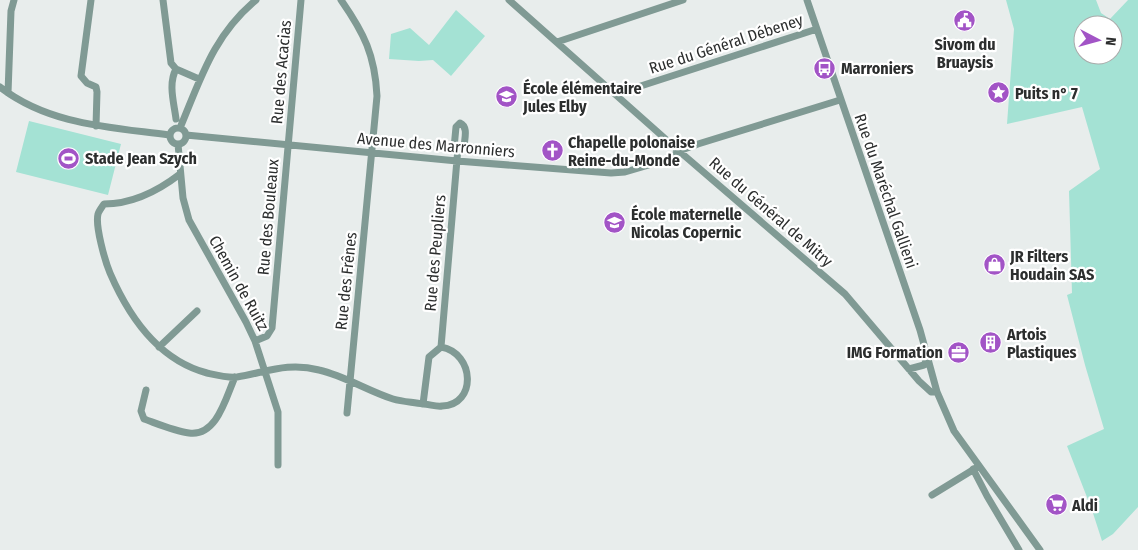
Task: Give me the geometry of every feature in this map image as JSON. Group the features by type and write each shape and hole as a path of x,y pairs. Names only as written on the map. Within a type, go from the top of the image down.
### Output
{"street":[{"path":"8,93 10,25 14,0"},
{"path":"91,0 82,76 87,83 96,87 96,126"},
{"path":"163,0 171,63 176,69 199,79"},
{"path":"180,128 199,79 226,30 256,0"},
{"name":"Rue des Acacias","path":"288,146 301,0"},
{"name":"Rue des Frênes","path":"341,0 363,33 373,61 377,96 346,413"},
{"name":"Rue du Général de Mitry","path":"509,0 679,151 845,294 926,388 931,392 937,392"},
{"path":"557,42 683,0"},
{"name":"Rue du Maréchal Gallieni","path":"807,0 920,330 937,392 954,430 977,467"},
{"name":"Rue du Général Débeney","path":"616,94 817,29"},
{"path":"176,69 172,85 176,119"},
{"path":"0,87 47,114 72,122 170,135"},
{"name":"Avenue des Marronniers","path":"186,135 288,146 611,173 625,172 659,162 672,157 679,151 840,100"},
{"path":"180,128 184,130 186,135 184,141 178,144 172,142 170,135 172,129 180,128"},
{"name":"Chemin de Ruitz","path":"178,144 183,198 189,220 242,313 255,341 265,370 278,412 278,464"},
{"name":"Rue des Bouleaux","path":"255,341 266,336 272,328 288,146"},
{"name":"Rue des Peupliers","path":"441,347 458,148"},
{"path":"180,174 151,193 132,201 104,204 98,214 100,238 106,263 117,288 144,332 159,348 195,370 217,375 235,377 288,366 304,366 322,370 394,399 423,404 442,406 451,405 466,391 468,373 463,361 455,353 441,347 429,357 423,404"},
{"path":"159,348 197,311"},
{"path":"909,369 924,364 928,358"},
{"path":"146,390 141,410 144,419 190,433 205,430 216,420 235,377"},
{"path":"932,495 977,467"},
{"path":"977,467 987,496 1019,550"},
{"path":"977,467 1040,550"}],"green space":[{"path":"1006,0 1096,0 1101,13 1104,15 1073,15 1073,65 1123,65 1123,15 1114,15 1128,0 1138,0 1138,507 1113,534 1102,541 1067,446 1104,429 1067,295 1072,293 1069,191 1100,169 1082,107 1007,124 1014,29"},
{"path":"456,10 485,36 451,76 433,60 389,59 391,34 410,28 429,45"},
{"name":"Stade Jean Szych","path":"29,121 121,144 108,195 16,172"}],"place":[{"name":"Sivom du Bruaysis","path":"965,20"},
{"name":"Marroniers","path":"825,68"},
{"name":"Puits n° 7","path":"999,93"},
{"name":"École élémentaire Jules Elby","path":"507,97"},
{"name":"Chapelle polonaise Reine-du-Monde","path":"552,151"},
{"name":"Stade Jean Szych","path":"69,158"},
{"name":"École maternelle Nicolas Copernic","path":"615,223"},
{"name":"JR Filters Houdain SAS","path":"994,265"},
{"name":"Artois Plastiques","path":"991,343"},
{"name":"IMG Formation","path":"959,352"},
{"name":"Aldi","path":"1056,505"}]}
